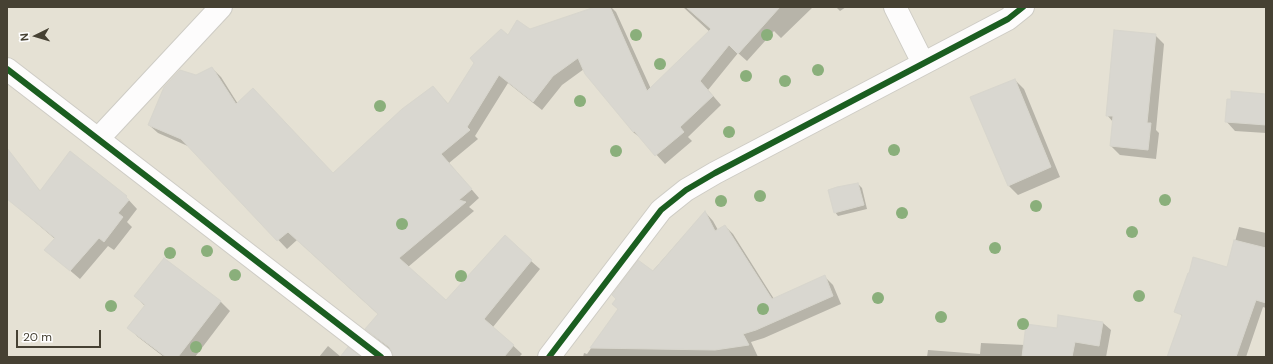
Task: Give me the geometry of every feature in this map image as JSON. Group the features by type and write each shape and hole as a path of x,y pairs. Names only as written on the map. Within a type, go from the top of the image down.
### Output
{"street":[{"path":"98,139 221,7"},
{"path":"895,7 923,63"},
{"path":"549,357 660,210 686,190 715,173 1008,18 1023,7"},
{"path":"7,69 381,357"}],"shaded area":[{"path":"7,7 1266,7 1266,357 7,357"}],"building":[{"path":"595,7 610,7 647,91 711,29 686,7 780,7 738,54 729,45 700,81 713,96 680,127 684,132 655,156 585,74 578,58 553,76 533,102 499,75 467,127 470,130 441,154 472,189 459,200 466,202 399,258 446,300 505,235 532,260 484,319 514,345 504,357 393,357 389,347 365,329 378,314 288,232 277,241 181,139 148,125 164,87 180,70 196,75 212,67 236,104 253,88 333,173 402,109 433,86 448,104 474,63 470,58 501,29 508,35 517,20 530,29"},
{"path":"1114,30 1156,34 1147,123 1151,123 1148,150 1110,146 1113,116 1106,116"},
{"path":"1015,79 1051,167 1008,186 970,97"},
{"path":"1231,91 1266,94 1266,125 1225,122 1227,99 1231,99"},
{"path":"7,148 40,191 70,151 127,196 126,197 129,200 118,213 123,217 104,242 99,238 70,271 44,250 55,238 7,199"},
{"path":"858,183 864,205 834,213 828,190"},
{"path":"705,211 715,231 725,225 772,299 825,275 833,296 756,330 743,334 749,345 715,350 590,348 618,309 612,304 616,299 612,295 638,260 653,271"},
{"path":"1234,240 1266,248 1266,303 1256,300 1236,357 1167,357 1182,315 1174,312 1189,273 1193,257 1227,267"},
{"path":"164,258 221,301 178,357 166,357 127,328 145,305 134,296"},
{"path":"1058,315 1103,322 1099,346 1075,342 1072,357 1022,357 1026,324 1057,328"},
{"path":"348,347 361,357 340,357"}],"cycle path":[{"path":"549,357 661,210 686,190 715,173 1008,19 1023,7"},
{"path":"7,69 381,357"}]}
